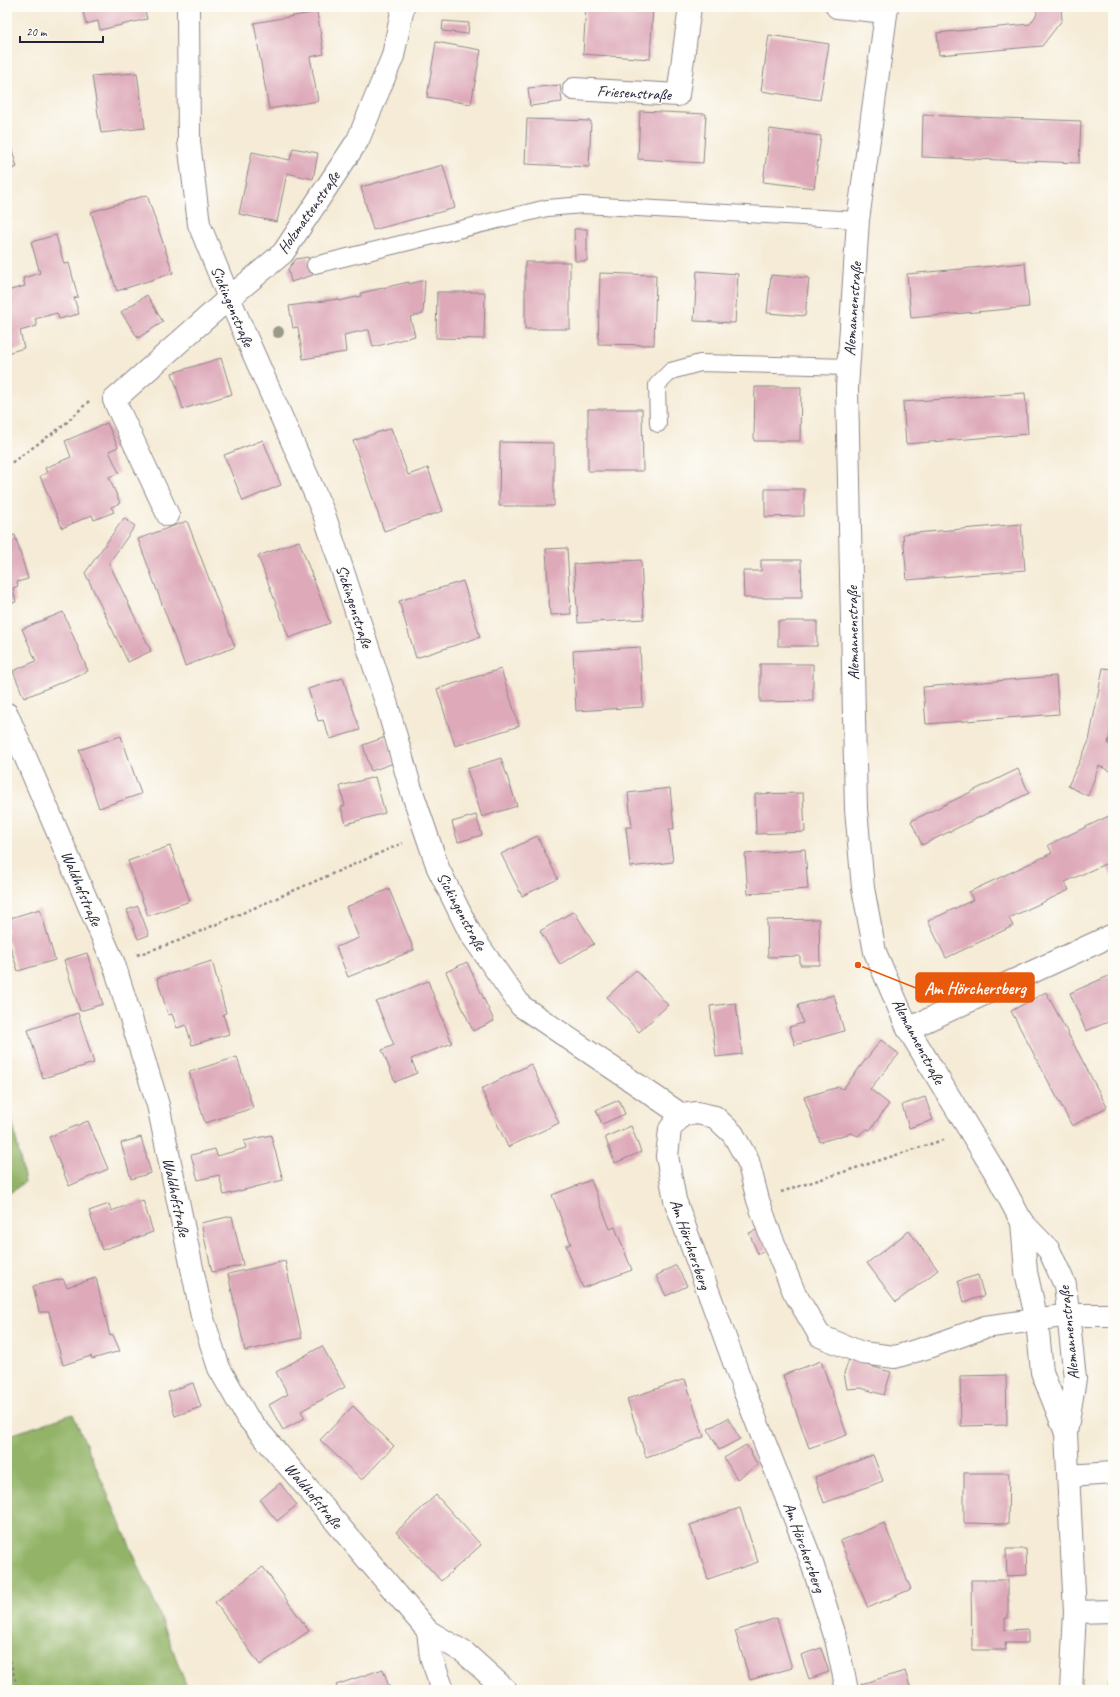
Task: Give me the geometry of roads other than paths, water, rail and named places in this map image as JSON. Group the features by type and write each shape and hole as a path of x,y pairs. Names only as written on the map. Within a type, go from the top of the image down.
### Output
{"street":[{"name":"Sickingenstraße","path":"188,7 189,142 199,224 229,298 324,514 387,705 410,786 438,868 470,933 521,1006 682,1115"},
{"name":"Holzmattenstraße","path":"168,515 114,400 282,253 358,140 393,56 403,7"},
{"name":"Friesenstraße","path":"574,89 678,95 690,7"},
{"path":"837,7 887,9"},
{"name":"Alemannenstraße","path":"887,9 858,220 847,388 856,809 863,888 875,952 908,1029 998,1177 1022,1222 1049,1250 1065,1285 1075,1379 1066,1433 1075,1612 1071,1690"},
{"name":"Waldhofstraße","path":"7,714 114,964 158,1104 202,1316 219,1368 247,1417 428,1631"},
{"path":"908,1029 1113,935"},
{"path":"682,1115 697,1113 716,1118 734,1134 748,1161 765,1221 794,1292 820,1336 862,1353 894,1357 932,1346 986,1327 1069,1316 1113,1315"},
{"name":"Am Hörchersberg","path":"682,1115 670,1129 667,1156 675,1200 744,1390 810,1557 836,1639 847,1690"},
{"name":"Alemannenstraße","path":"1022,1222 1026,1272 1037,1321 1042,1372 1066,1433"},
{"path":"1069,1476 1113,1473"},
{"path":"1075,1612 1113,1610"},
{"path":"428,1631 431,1657 443,1690"},
{"path":"428,1631 465,1654 506,1690"}],"lane":[{"path":"315,265 547,208 584,205 858,220"},
{"path":"658,424 657,385 670,371 700,363 848,367"}],"place":[{"name":"Am Hörchersberg","path":"858,965"}]}
